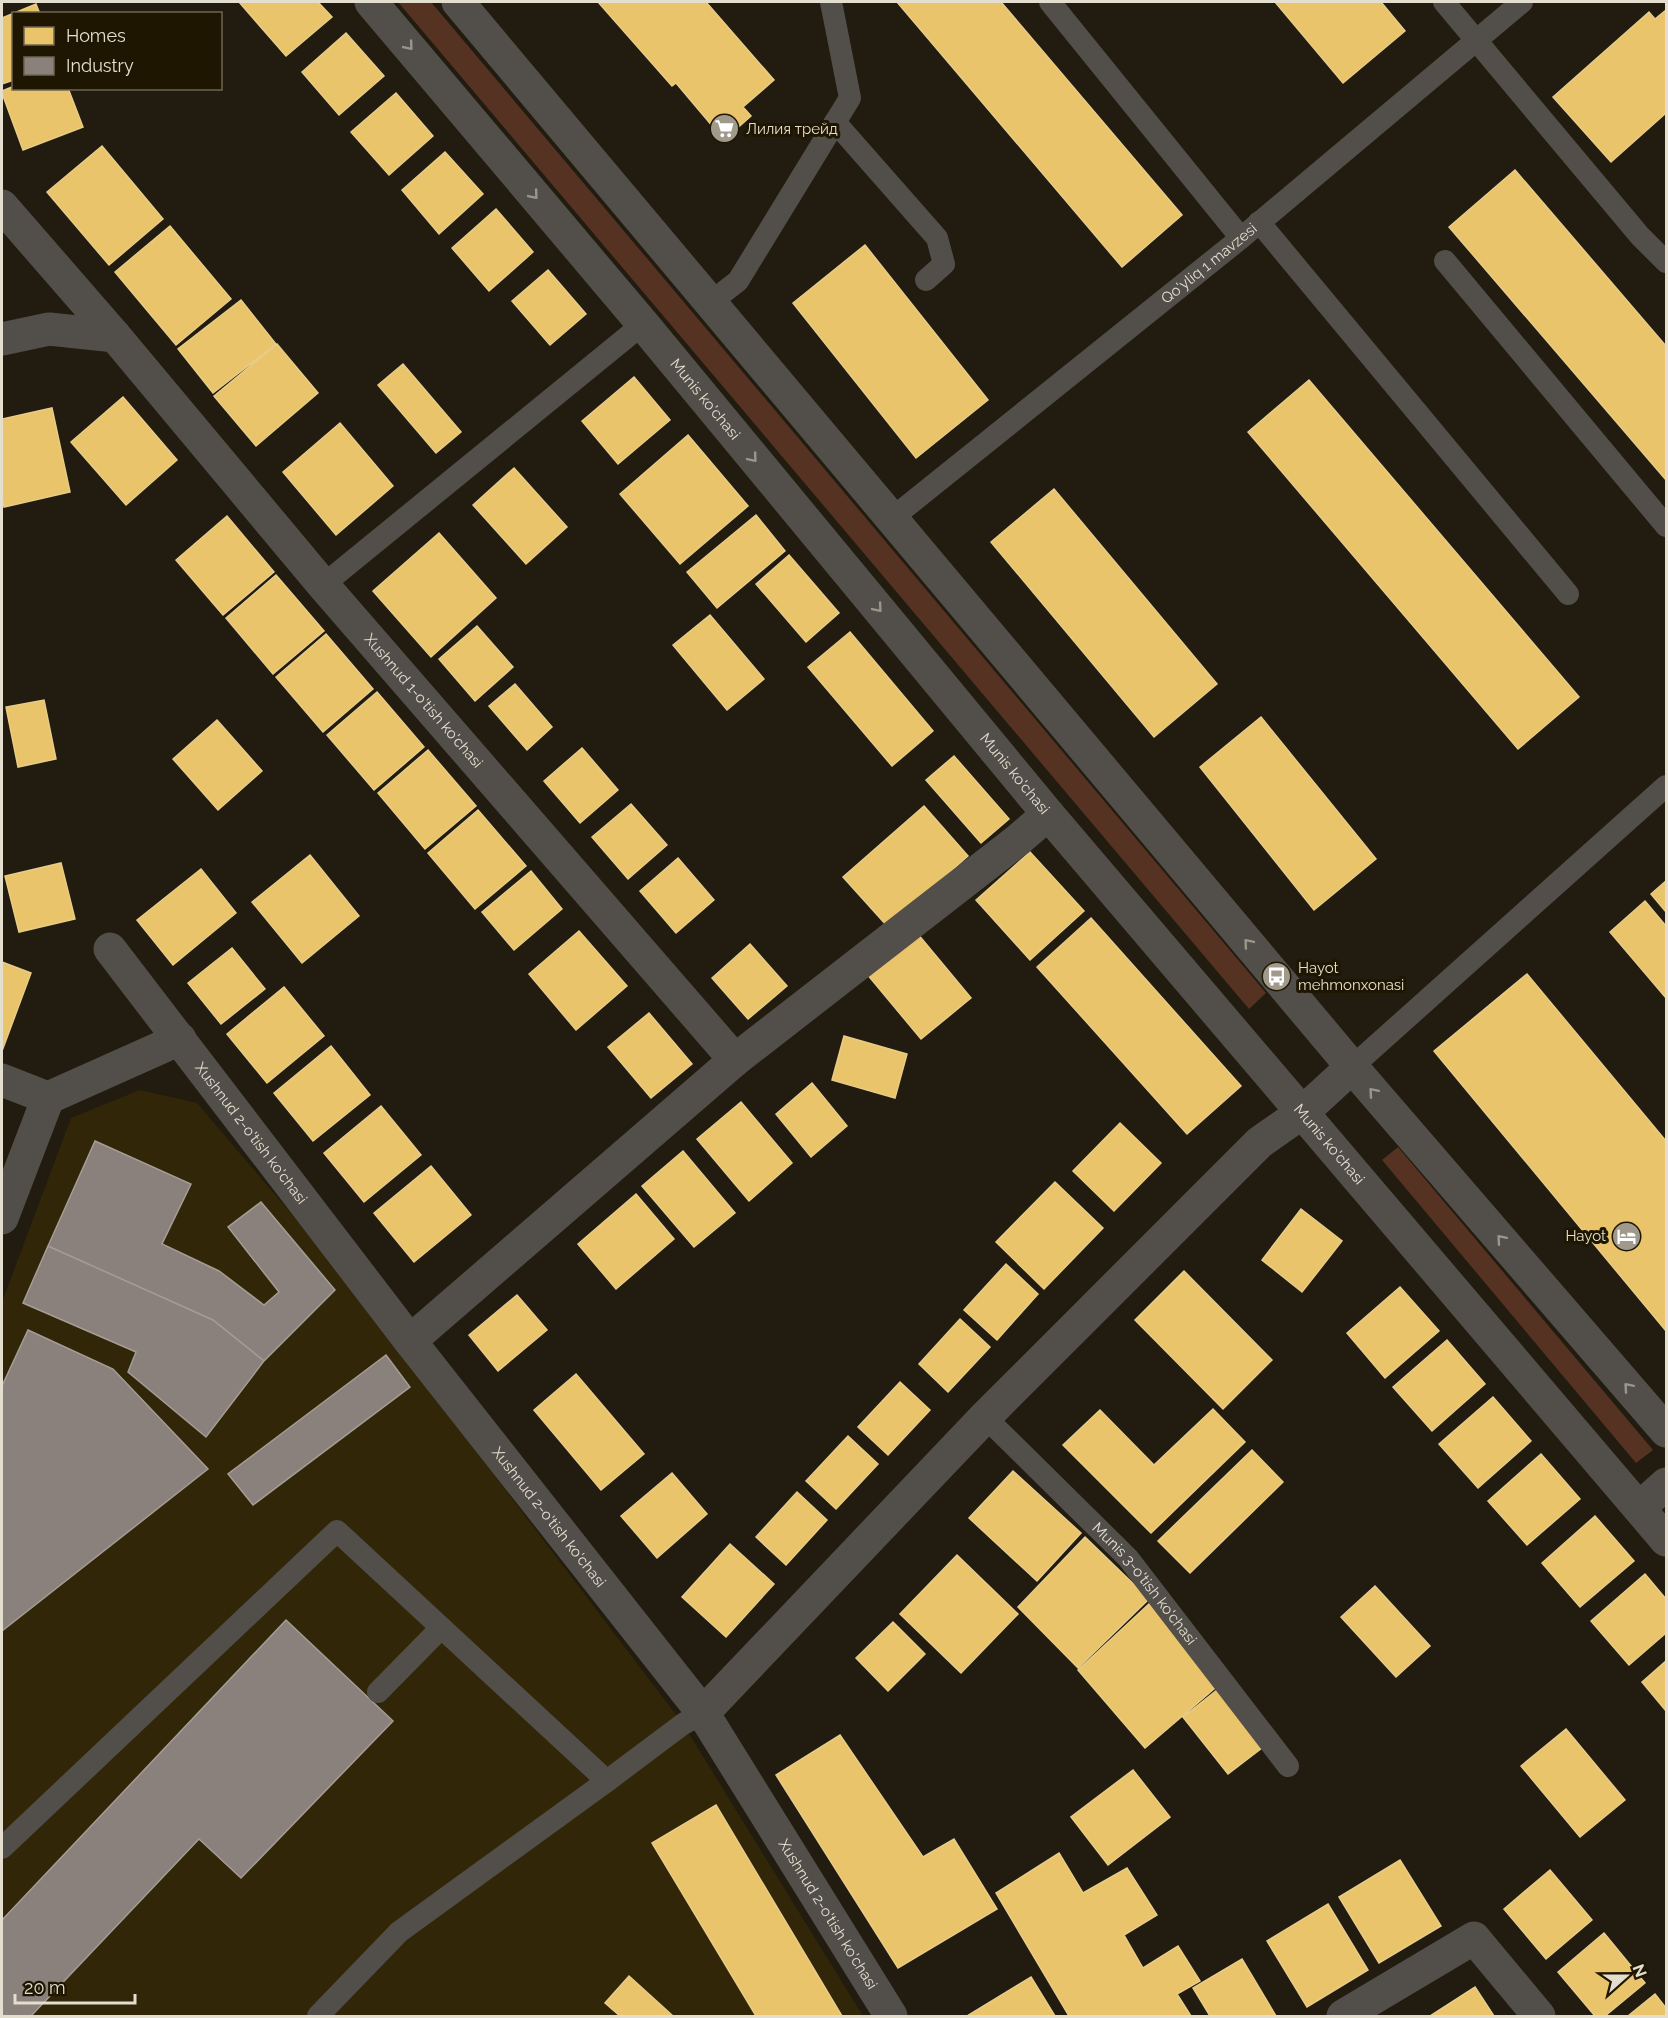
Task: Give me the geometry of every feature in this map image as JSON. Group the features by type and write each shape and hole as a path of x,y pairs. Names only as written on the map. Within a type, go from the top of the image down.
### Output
{"street":[{"name":"Munis ko'chasi","path":"371,2 643,324 1048,814 1666,1540"},
{"path":"458,2 1352,1067 1666,1431"},
{"name":"Xushnud 1-o'tish ko'chasi","path":"2,206 115,336 324,585 735,1060"},
{"path":"2,339 49,329 115,336"},
{"path":"410,1341 735,1060 1018,840 1048,814"},
{"name":"Xushnud 2-o'tish ko'chasi","path":"110,950 410,1341 703,1713 891,2016"},
{"path":"2,1218 48,1098 180,1039"},
{"path":"703,1713 985,1417 1260,1142 1303,1112 1352,1067"},
{"path":"2,1080 48,1098"},
{"path":"1639,1509 1666,1484"},
{"path":"1343,2016 1474,1938 1539,2016"}],"lane":[{"path":"711,302 738,281 850,98 831,2"},
{"path":"1050,2 1240,238"},
{"path":"1444,2 1640,236 1666,262"},
{"name":"Qo'yliq 1 mavzesi","path":"891,519 1240,238 1522,2"},
{"path":"835,122 937,238 944,264 926,280"},
{"path":"1259,222 1568,594"},
{"path":"1445,261 1666,526"},
{"path":"324,585 643,324"},
{"path":"1352,1067 1666,786"},
{"name":"Munis 3-o'tish ko'chasi","path":"985,1417 1128,1558 1288,1766"},
{"path":"2,1848 337,1531 607,1781"},
{"path":"378,1692 441,1628"},
{"path":"318,2016 399,1932 683,1724 703,1713"}],"shaded area":[{"path":"398,2 431,2 1266,993 1249,1009"},
{"path":"140,1090 197,1103 334,1264 683,1724 863,2016 2,2016 2,1302 71,1118"},
{"path":"1398,1147 1653,1450 1636,1463 1382,1160"}],"building: Homes":[{"path":"239,2 318,2 332,17 286,56"},
{"path":"598,2 706,2 774,80 743,107 751,116 724,140 676,83 672,86"},
{"path":"897,2 1001,2 1182,215 1122,267"},
{"path":"1275,2 1381,2 1405,31 1343,83"},
{"path":"36,4 39,12 17,12"},
{"path":"1666,10 1666,113 1611,162 1553,97 1649,12 1655,19"},
{"path":"12,14 12,81 2,84 2,18"},
{"path":"346,33 384,76 339,115 302,72"},
{"path":"12,87 12,90 69,90 83,127 23,150 2,91"},
{"path":"396,93 433,136 389,175 351,132"},
{"path":"102,146 163,219 109,265 47,192"},
{"path":"445,152 483,194 439,234 402,190"},
{"path":"1515,170 1666,346 1666,480 1449,227"},
{"path":"496,209 533,252 489,291 452,248"},
{"path":"170,226 231,299 176,345 115,272"},
{"path":"865,245 988,400 916,458 793,303"},
{"path":"548,270 586,314 550,345 512,301"},
{"path":"241,300 276,344 213,393 178,349"},
{"path":"277,344 318,393 256,446 214,396"},
{"path":"403,364 461,432 436,453 378,385"},
{"path":"634,377 670,420 618,464 582,421"},
{"path":"1309,380 1579,697 1518,749 1248,432"},
{"path":"123,397 177,460 126,505 71,442"},
{"path":"52,408 70,492 4,507 2,419"},
{"path":"340,423 393,486 336,535 283,472"},
{"path":"688,435 748,506 680,564 620,494"},
{"path":"514,468 567,527 526,564 473,505"},
{"path":"1054,489 1217,684 1154,737 991,542"},
{"path":"756,515 785,551 717,608 687,572"},
{"path":"227,516 274,572 223,615 176,560"},
{"path":"439,533 496,598 431,657 373,591"},
{"path":"789,555 839,613 806,642 756,584"},
{"path":"276,575 324,631 273,674 226,618"},
{"path":"710,615 764,679 727,710 673,645"},
{"path":"477,626 513,667 475,701 439,659"},
{"path":"850,632 933,731 892,766 808,667"},
{"path":"326,634 373,689 323,732 276,677"},
{"path":"515,684 552,727 527,750 489,706"},
{"path":"377,692 424,747 374,790 327,735"},
{"path":"44,700 56,759 18,767 6,707"},
{"path":"1261,717 1376,859 1314,910 1200,767"},
{"path":"217,720 262,771 218,810 173,759"},
{"path":"582,748 618,790 580,823 544,781"},
{"path":"428,750 476,806 425,849 378,793"},
{"path":"954,756 1009,819 981,843 926,780"},
{"path":"631,804 667,845 628,879 592,837"},
{"path":"924,806 968,856 888,927 843,877"},
{"path":"478,810 526,866 475,909 428,853"},
{"path":"1030,852 1084,911 1030,960 976,900"},
{"path":"310,855 359,916 302,963 252,902"},
{"path":"678,858 714,900 676,933 640,891"},
{"path":"61,863 75,919 19,932 5,876"},
{"path":"201,869 236,913 173,965 137,920"},
{"path":"531,871 562,909 514,950 482,912"},
{"path":"1666,881 1666,912 1651,894"},
{"path":"1645,901 1666,926 1666,998 1610,932"},
{"path":"1091,918 1241,1086 1187,1134 1037,967"},
{"path":"579,931 627,986 576,1030 529,974"},
{"path":"917,933 971,998 921,1039 867,974"},
{"path":"750,944 787,986 748,1019 712,978"},
{"path":"232,948 265,989 221,1024 188,983"},
{"path":"2,962 31,973 2,1051"},
{"name":"Hayot","path":"1527,974 1666,1141 1666,1331 1434,1051"},
{"path":"284,987 324,1036 267,1083 227,1034"},
{"path":"649,1013 692,1064 651,1098 608,1047"},
{"path":"844,1036 907,1054 895,1098 832,1080"},
{"path":"331,1046 370,1095 313,1141 274,1093"},
{"path":"812,1083 847,1126 811,1157 776,1114"},
{"path":"741,1102 792,1163 749,1201 697,1139"},
{"path":"381,1106 421,1155 364,1202 324,1153"},
{"path":"1120,1123 1161,1163 1114,1211 1073,1171"},
{"path":"683,1151 735,1213 694,1247 642,1186"},
{"path":"431,1166 471,1215 414,1262 374,1213"},
{"path":"1055,1182 1103,1228 1044,1289 996,1242"},
{"path":"636,1194 674,1239 616,1289 578,1244"},
{"path":"1301,1209 1342,1241 1302,1292 1262,1260"},
{"path":"1006,1264 1038,1294 997,1340 964,1310"},
{"path":"1184,1271 1272,1360 1223,1409 1135,1320"},
{"path":"1400,1287 1439,1331 1385,1378 1347,1333"},
{"path":"517,1295 547,1330 498,1371 469,1335"},
{"path":"960,1319 990,1347 948,1392 919,1364"},
{"path":"1447,1340 1485,1384 1432,1431 1393,1387"},
{"path":"576,1374 644,1454 601,1490 534,1410"},
{"path":"900,1382 930,1410 888,1455 858,1427"},
{"path":"1493,1397 1531,1441 1478,1488 1439,1444"},
{"path":"1213,1409 1245,1442 1151,1533 1063,1445 1100,1410 1154,1465"},
{"path":"848,1436 878,1464 836,1509 806,1481"},
{"path":"1252,1450 1283,1482 1190,1573 1158,1541"},
{"path":"1541,1454 1580,1499 1527,1545 1488,1501"},
{"path":"1013,1471 1081,1533 1037,1581 969,1518"},
{"path":"672,1473 707,1514 657,1558 621,1516"},
{"path":"797,1492 827,1520 786,1565 756,1537"},
{"path":"1595,1516 1634,1561 1580,1607 1542,1563"},
{"path":"1085,1537 1149,1599 1078,1668 1018,1607"},
{"path":"730,1544 774,1584 726,1637 682,1597"},
{"path":"957,1555 1018,1614 961,1673 900,1614"},
{"path":"1645,1574 1666,1599 1666,1633 1629,1665 1591,1621"},
{"path":"1375,1586 1430,1646 1396,1677 1341,1617"},
{"path":"1151,1602 1221,1683 1145,1748 1078,1670"},
{"path":"893,1622 925,1654 888,1691 856,1658"},
{"path":"1666,1661 1666,1711 1642,1682"},
{"path":"1222,1686 1267,1744 1228,1774 1183,1717"},
{"path":"1566,1729 1625,1800 1580,1837 1521,1766"},
{"path":"840,1735 923,1857 954,1839 997,1909 898,1968 776,1775"},
{"path":"1133,1770 1170,1817 1108,1865 1071,1817"},
{"path":"716,1805 842,2016 756,2016 652,1843"},
{"path":"1059,1853 1083,1893 1127,1868 1157,1915 1124,1935 1143,1968 1178,1946 1200,1981 1177,1994 1191,2016 1069,2016 996,1893"},
{"path":"1400,1860 1441,1926 1379,1963 1339,1897"},
{"path":"1550,1870 1592,1920 1546,1959 1504,1909"},
{"path":"1328,1904 1368,1970 1307,2007 1267,1941"},
{"path":"1604,1933 1645,1983 1605,2016 1595,2016 1558,1972"},
{"path":"1242,1959 1276,2016 1210,2016 1193,1988"},
{"path":"629,1976 673,2016 620,2016 605,2003"},
{"path":"1031,1977 1055,2016 967,2016"},
{"path":"1475,1987 1494,2016 1430,2016"},
{"path":"1655,1994 1666,2008 1666,2016 1628,2016"}],"building: Industry":[{"path":"95,1141 191,1184 162,1244 219,1271 264,1305 279,1292 228,1227 261,1202 335,1290 264,1361 213,1320 48,1246"},
{"path":"48,1246 213,1320 264,1361 206,1437 128,1372 136,1352 23,1303"},
{"path":"28,1330 113,1369 208,1469 2,1631 2,1386"},
{"path":"386,1355 410,1387 253,1505 228,1474"},
{"path":"286,1620 393,1721 241,1878 199,1839 31,2016 2,2016 2,1920"}],"place":[{"name":"Лилия трейд","path":"725,129"},
{"name":"Hayot mehmonxonasi","path":"1277,977"},
{"name":"Hayot","path":"1627,1236"}]}
